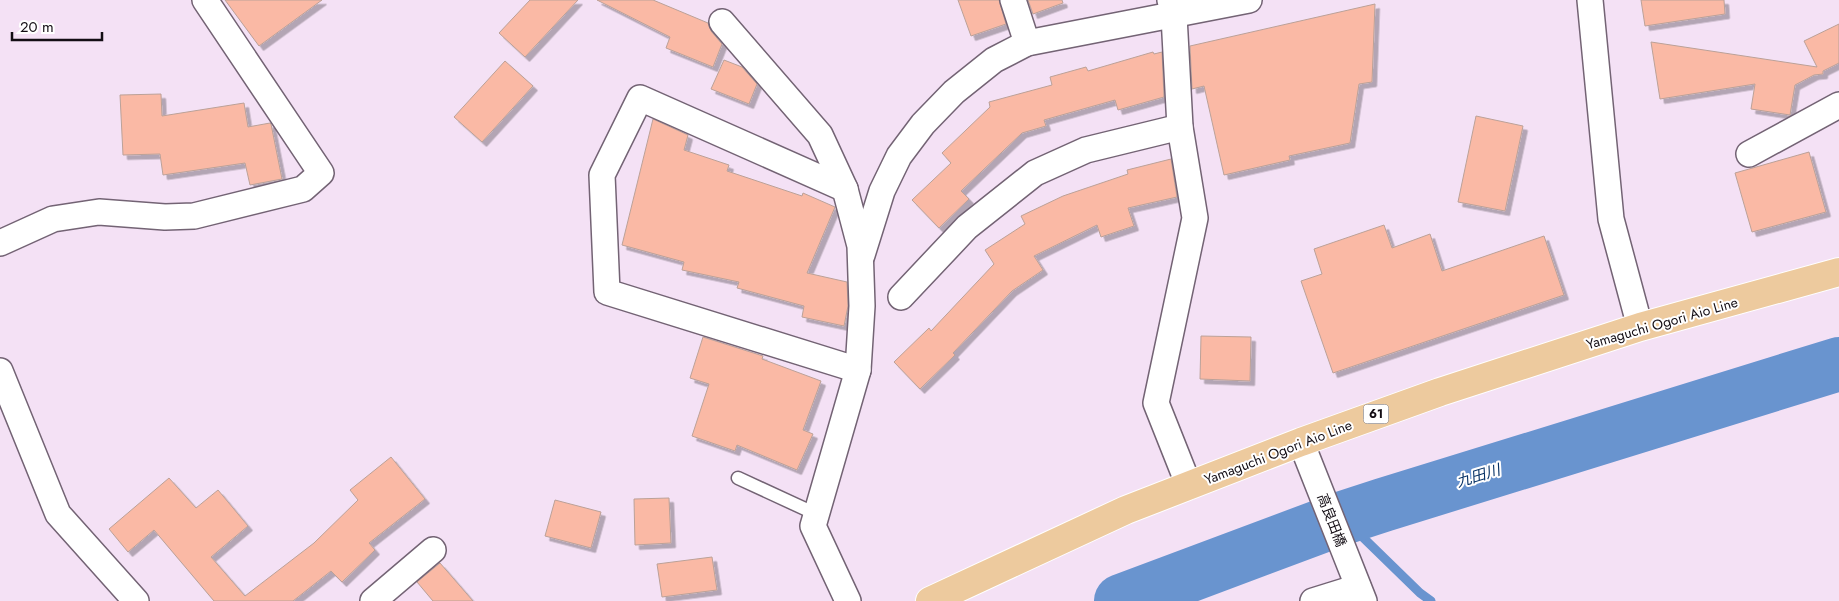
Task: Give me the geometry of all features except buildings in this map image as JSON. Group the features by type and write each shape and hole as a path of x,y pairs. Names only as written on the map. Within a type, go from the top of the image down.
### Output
{"main road":[{"name":"Yamaguchi Ogori Aio Line","path":"930,601 1126,510 1301,442 1440,392 1640,328 1839,272"}],"street":[{"path":"0,243 53,219 99,212 165,217 194,216 303,189 321,173 205,0"},
{"path":"1013,0 1027,43"},
{"path":"860,261 882,191 900,156 923,124 954,92 994,60 1027,43 1172,8 1249,0"},
{"path":"1590,0 1611,219 1640,328"},
{"path":"1172,8 1180,126 1195,218 1156,402 1189,486"},
{"path":"722,22 820,135 845,189 860,246 862,306 858,370 813,526 848,601"},
{"path":"845,189 640,98 602,175 607,292 858,370"},
{"path":"1749,154 1839,105"},
{"path":"900,297 968,227 1035,173 1086,150 1180,126"},
{"path":"0,371 58,514 136,601"},
{"name":"高良田橋","path":"1301,442 1358,585"},
{"path":"373,601 433,550"},
{"path":"1313,601 1358,585"}],"lane":[{"path":"738,478 816,514"}],"waterway":[{"name":"九田川","path":"1121,601 1343,518 1839,364"},
{"path":"1343,518 1420,593 1431,601"}]}
